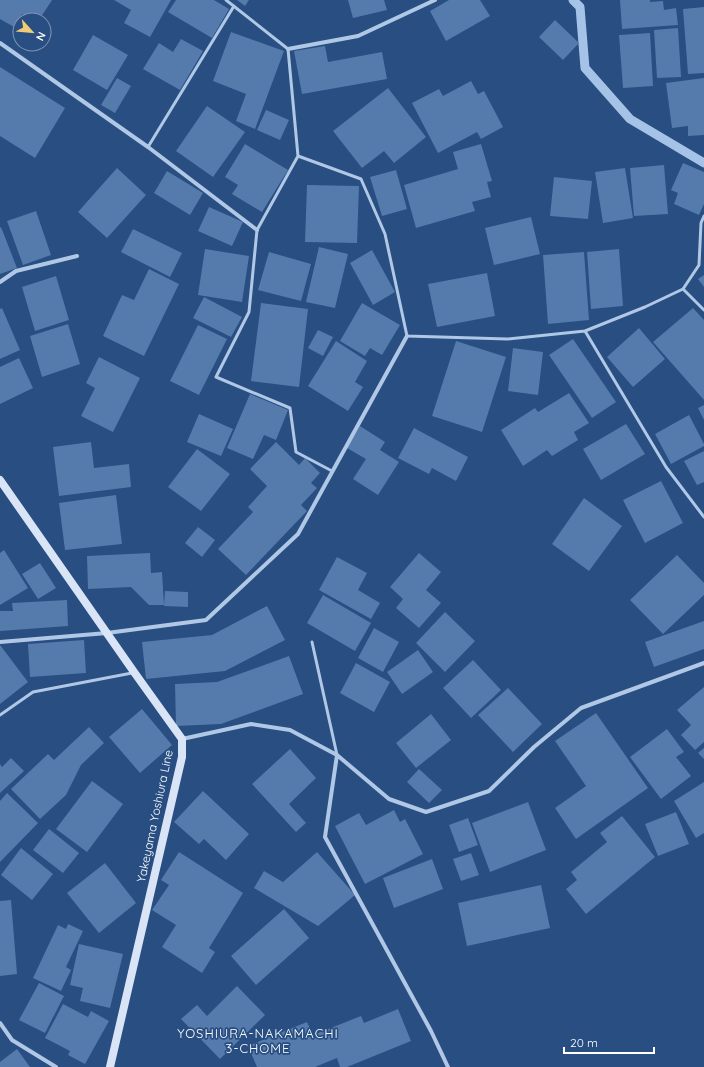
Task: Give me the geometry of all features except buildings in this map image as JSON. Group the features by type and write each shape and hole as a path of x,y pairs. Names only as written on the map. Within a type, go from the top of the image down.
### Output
{"main road":[{"name":"Yakeyama Yoshiura Line","path":"0,480 182,739 182,757 110,1067"}],"street":[{"path":"288,49 358,36 435,0"},
{"path":"0,43 148,146 257,230"},
{"path":"0,282 16,271 77,256"},
{"path":"0,642 107,633 206,620 298,534 407,336"},
{"path":"182,739 251,724 290,730 338,755 388,799 426,812 488,791 534,747 581,708 704,663"},
{"path":"338,755 325,837 431,1031 448,1067"},
{"path":"0,1022 12,1040 56,1067"}],"lane":[{"path":"226,0 288,49 298,156 257,230 249,312 216,377 290,408 296,452 332,470"},
{"path":"148,146 234,6"},
{"path":"298,156 361,179 385,234 407,336 506,339 585,331 645,307 683,289 699,265 701,223 704,216"},
{"path":"683,289 704,310"},
{"path":"585,331 666,467 704,517"},
{"path":"312,642 338,755"},
{"path":"0,715 33,692 134,672"}],"waterway":[{"path":"573,0 580,7 585,68 630,119 704,163"}],"district":[{"name":"YOSHIURA-NAKAMACHI 3-CHOME","path":"258,1040"}]}
